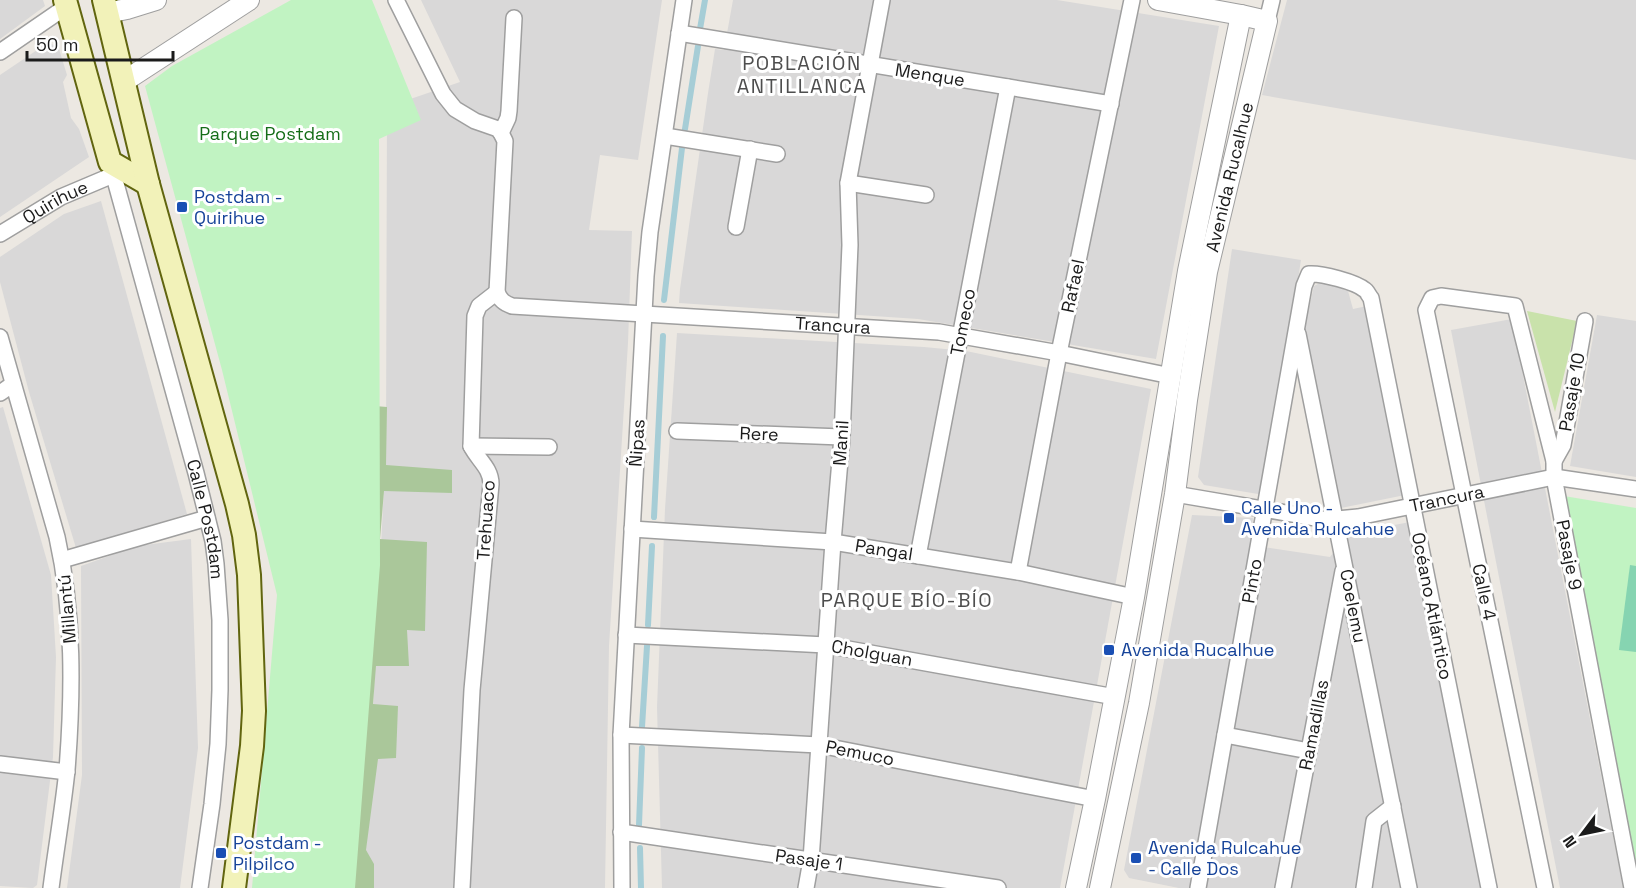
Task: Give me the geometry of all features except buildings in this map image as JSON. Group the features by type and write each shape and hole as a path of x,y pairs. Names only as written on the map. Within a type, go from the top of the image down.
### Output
{"main road":[{"name":"Calle Postdam","path":"66,3 111,168"},
{"name":"Calle Postdam","path":"105,6 148,184 239,511 247,558 251,609 253,728 234,888"},
{"path":"78,49 98,67 123,81"},
{"path":"111,168 148,184"}],"street":[{"path":"105,6 127,9 156,0"},
{"path":"123,81 249,0"},
{"path":"396,0 443,94 455,109 501,132 504,141 497,292 479,306 476,316 471,446 549,447"},
{"name":"Ñipas","path":"622,888 621,735 646,276 650,232 684,0"},
{"name":"Manil","path":"806,888 811,860 832,542 842,438 850,245 848,183 882,0"},
{"name":"Rafael","path":"1018,572 1059,353 1132,0"},
{"path":"1158,0 1243,8 1267,21"},
{"name":"Avenida Rucalhue","path":"1103,888 1139,703 1175,494 1207,272 1272,0"},
{"path":"0,52 66,3"},
{"name":"Avenida Rucalhue","path":"1076,888 1134,597 1188,271 1243,8"},
{"path":"501,132 509,111 514,18"},
{"name":"Menque","path":"679,33 1111,104"},
{"name":"Tomeco","path":"918,556 1008,87"},
{"path":"665,136 777,154"},
{"path":"736,228 750,150"},
{"name":"Quirihue","path":"0,234 111,168"},
{"name":"Calle Postdam","path":"111,168 180,412 207,518 216,564 219,592 218,744 200,888"},
{"path":"848,183 926,195"},
{"name":"Pinto","path":"1198,888 1304,286 1309,274 1316,274 1355,284 1366,290"},
{"name":"Océano Atlántico","path":"1366,290 1371,298 1489,888"},
{"name":"Trancura","path":"497,292 502,302 512,306 939,332 1171,376"},
{"name":"Pasaje 9","path":"1432,298 1441,296 1515,306 1554,469 1632,888"},
{"name":"Calle 4","path":"1432,298 1426,310 1545,888"},
{"name":"Pasaje 10","path":"1554,469 1563,445 1585,321"},
{"name":"Coelemu","path":"1297,325 1409,888"},
{"name":"Millantú","path":"0,337 51,515 62,560 68,603 71,670 67,772 51,888"},
{"path":"0,393 13,384"},
{"name":"Rere","path":"677,431 842,438"},
{"name":"Trehuaco","path":"462,888 472,690 491,477 471,446"},
{"name":"Trancura","path":"1153,488 1175,494 1317,518 1336,519 1358,517 1465,496 1554,469 1636,489"},
{"path":"62,560 207,518"},
{"name":"Pangal","path":"632,529 832,542 1018,572 1134,597"},
{"name":"Ramadillas","path":"1283,888 1344,562"},
{"name":"Cholguan","path":"626,635 826,645 1115,697"},
{"name":"Pemuco","path":"621,735 819,745 1095,799"},
{"path":"1225,735 1309,750"},
{"path":"0,764 67,772"},
{"path":"1364,888 1374,820 1393,806"},
{"name":"Pasaje 1","path":"621,832 998,888"}],"shaded area":[{"path":"0,0 43,0 45,6 0,39"},
{"path":"421,0 662,0 638,160 600,155 589,230 632,231 628,343 609,646 605,888 364,888 386,446 387,107 460,82"},
{"path":"733,0 1057,0 1219,26 1156,359 918,319 679,303 715,49 724,50"},
{"path":"1287,0 1636,0 1636,160 1262,95"},
{"path":"49,42 59,49 67,75 63,82 71,118 79,129 89,157 0,217 0,75"},
{"path":"101,201 187,514 76,548 29,392 0,282 0,257 64,214"},
{"path":"1232,249 1301,260 1264,495 1204,485 1198,477"},
{"path":"1322,282 1348,291 1353,309 1367,306 1405,495 1341,508 1303,333 1314,286"},
{"path":"1597,315 1636,321 1636,477 1570,466"},
{"path":"1512,319 1623,888 1560,888 1487,516 1451,330"},
{"path":"677,333 966,351 1151,389 1060,888 662,888 657,707 665,509"},
{"path":"3,407 51,575 56,657 53,757 37,885 33,888 0,886 0,408"},
{"path":"1192,515 1253,518 1250,545 1330,557 1347,534 1410,522 1484,888 1179,888 1129,878 1124,870"},
{"path":"191,539 198,748 180,888 67,888 82,775 81,566 137,546"}],"green space":[{"name":"Parque Postdam","path":"291,0 372,0 421,120 379,139 380,565 355,888 252,888 277,595 222,370 145,86 172,66"},
{"path":"1527,311 1577,321 1555,412"},
{"path":"362,405 387,407 386,465 452,470 452,493 384,491 380,539 427,542 425,631 407,630 409,666 376,666 373,704 398,706 396,758 378,759 366,850 374,864 374,888 276,888"},
{"path":"1564,496 1636,508 1636,869"},
{"path":"1630,565 1636,566 1636,652 1619,650"}],"waterway":[{"path":"700,29 705,0"},
{"path":"685,129 698,46"},
{"path":"664,300 682,148"},
{"path":"654,517 663,336"},
{"path":"648,625 652,546"},
{"path":"642,727 647,646"},
{"path":"639,825 642,748"},
{"path":"640,848 641,888"}],"place":[{"name":"Postdam - Quirihue","path":"182,207"},
{"name":"Calle Uno - Avenida Rulcahue","path":"1229,518"},
{"name":"Avenida Rucalhue","path":"1109,650"},
{"name":"Postdam - Pilpilco","path":"221,853"},
{"name":"Avenida Rulcahue - Calle Dos","path":"1136,858"}],"district":[{"name":"POBLACIÓN ANTILLANCA","path":"802,74"},
{"name":"PARQUE BÍO-BÍO","path":"907,600"}]}
